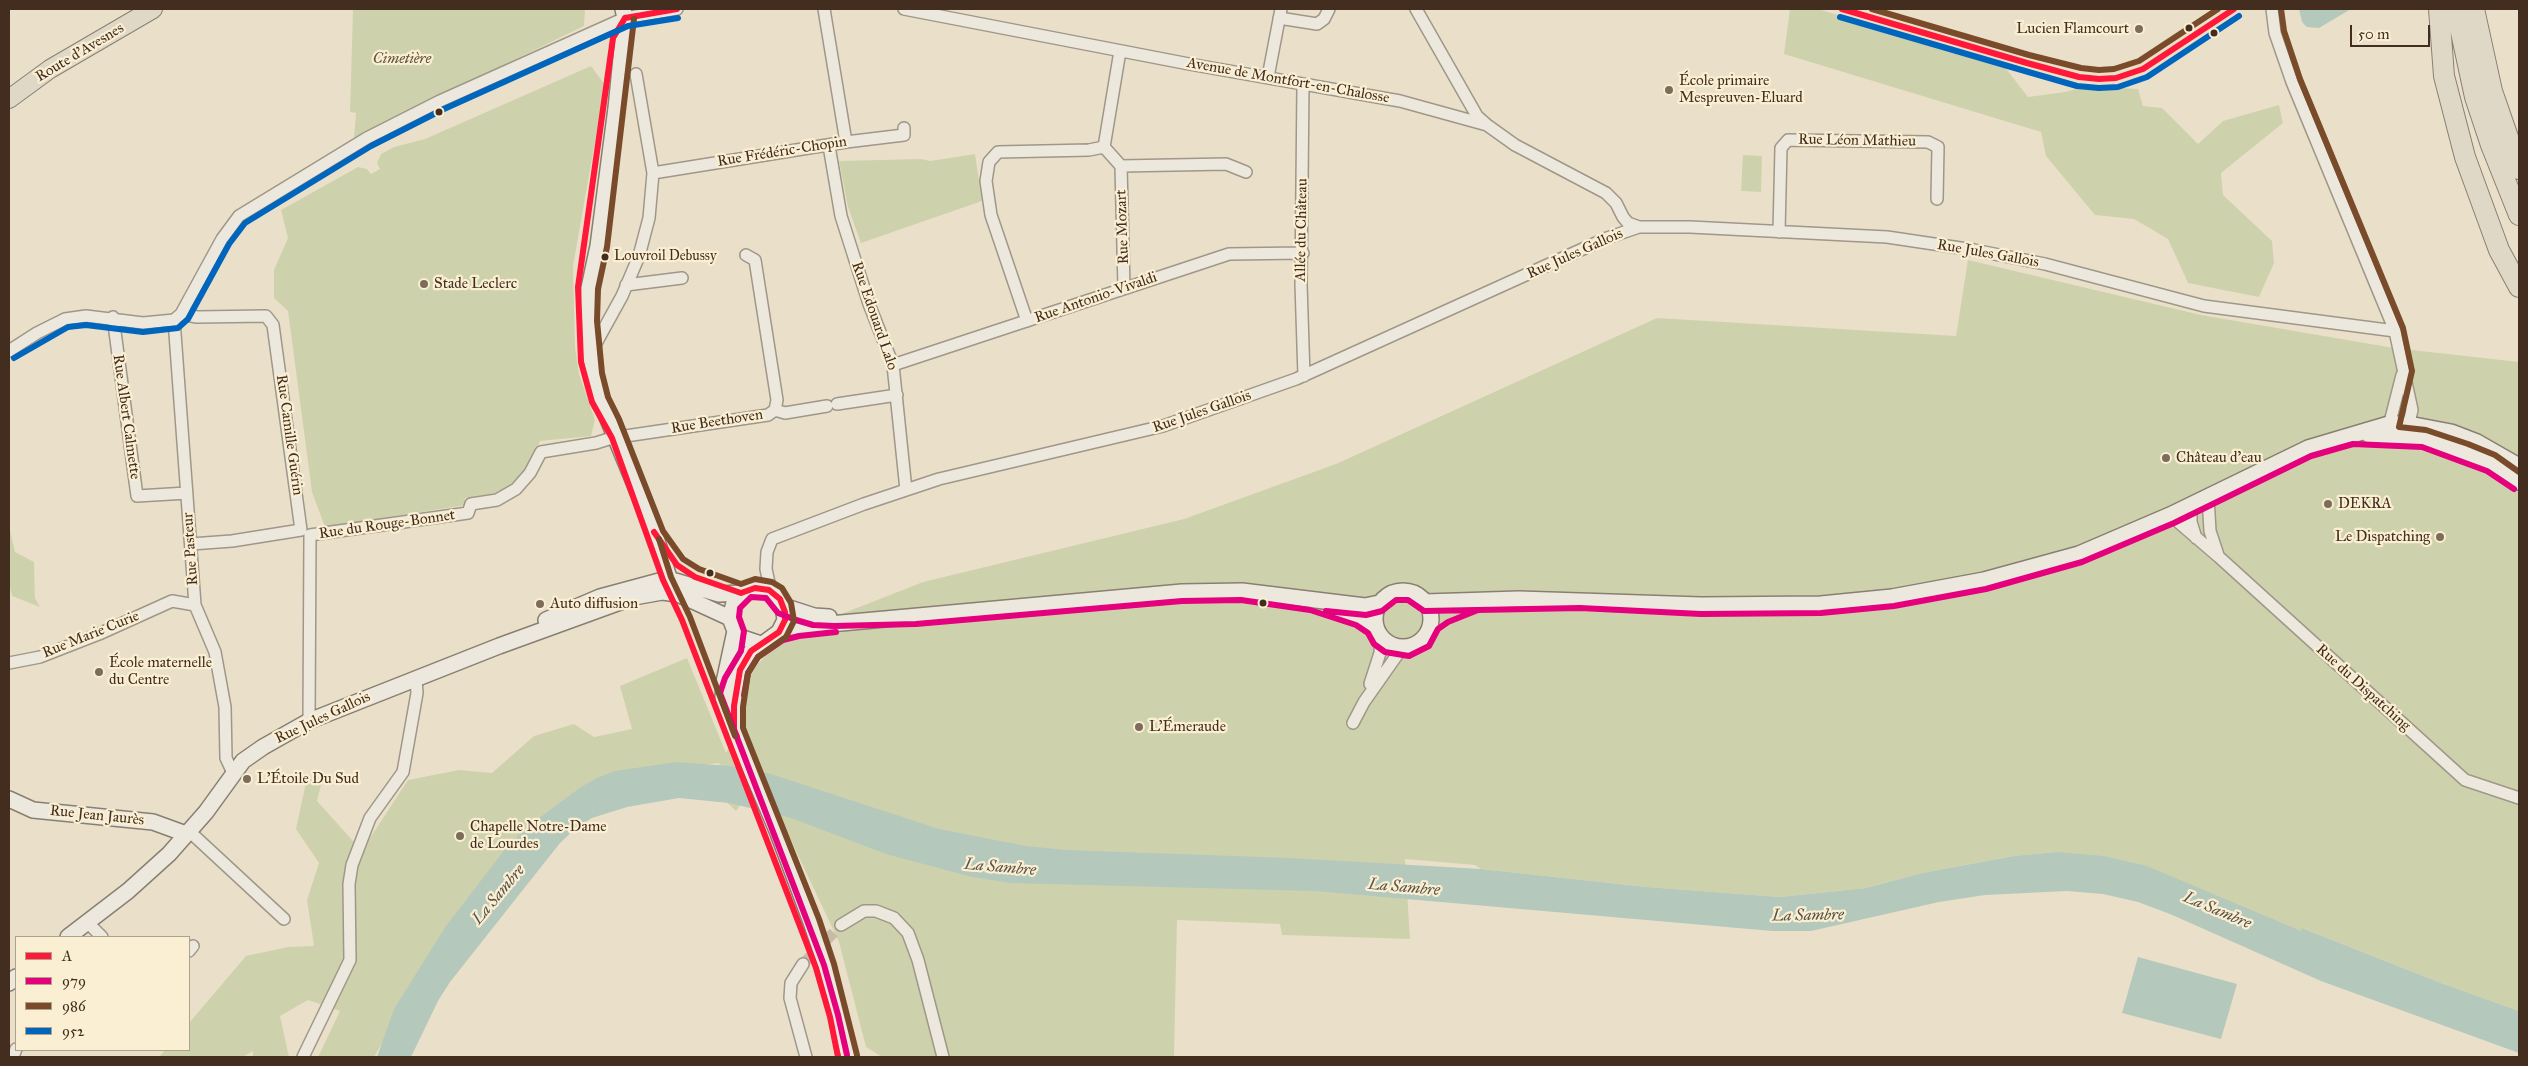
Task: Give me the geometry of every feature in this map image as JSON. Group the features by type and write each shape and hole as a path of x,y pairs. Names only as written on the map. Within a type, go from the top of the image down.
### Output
{"highway":[{"path":"2439,9 2444,76 2465,157 2499,250 2519,287"},
{"path":"2456,9 2475,97 2519,215"},
{"path":"2474,9 2492,91 2519,169"}],"main road":[{"name":"Route d'Avesnes","path":"9,99 50,69 154,9"}],"street":[{"path":"9,351 37,333 65,320 86,316 112,317 143,323 178,317 222,239 239,216 367,138 433,104 624,13 678,9"},
{"name":"Avenue de Montfort-en-Chalosse","path":"904,9 1120,51 1400,101 1487,125 1514,146 1606,192 1616,202 1622,217 1628,223 1639,227"},
{"path":"1268,77 1280,13 1317,24 1324,19 1329,9"},
{"path":"1416,9 1477,116 1487,125"},
{"path":"2272,9 2275,33 2292,82 2395,331 2412,410 2407,430"},
{"path":"826,10 846,142"},
{"path":"624,13 615,118 598,246 589,288 590,354 600,400 655,535 670,580"},
{"path":"1104,147 1120,51"},
{"path":"590,354 626,286 639,256 649,218 653,173 636,74"},
{"name":"Allée du Château","path":"1303,84 1303,253 1301,284 1304,376"},
{"name":"Rue Frédéric-Chopin","path":"653,173 904,134 904,128"},
{"name":"Rue Léon Mathieu","path":"1779,232 1781,148 1788,140 1928,142 1938,147 1937,199"},
{"name":"Rue Edouard Lalo","path":"828,146 840,216 869,304 894,365 906,490"},
{"path":"1104,147 1121,166 1226,164 1246,172"},
{"path":"1027,321 991,215 986,181 989,162 998,152 1089,150 1104,147"},
{"name":"Rue Mozart","path":"1121,166 1124,288"},
{"name":"Rue Jules Gallois","path":"779,600 769,583 766,561 772,539 939,479 1163,426 1304,376 1607,238 1639,227 1690,227 1887,237 1974,250 2045,264 2204,306 2395,331"},
{"name":"Rue Antonio-Vivaldi","path":"894,365 1229,254 1303,253"},
{"name":"Rue Beethoven","path":"617,438 768,415 775,410 777,400 755,260 746,256"},
{"path":"626,286 682,278"},
{"name":"Rue Camille Guérin","path":"178,317 266,316 273,325 306,533"},
{"name":"Rue Albert Calmette","path":"112,317 137,496 187,492"},
{"name":"Rue Pasteur","path":"178,317 195,605 214,652 225,707 226,758 233,773"},
{"path":"2388,430 2395,409 2403,371"},
{"path":"775,410 785,413 897,395"},
{"path":"1425,602 1572,599 1701,605 1811,604 1892,597 1984,580 2079,554 2170,515 2308,448 2352,435 2388,430 2451,432 2484,445 2519,466"},
{"path":"2407,430 2491,463 2519,482"},
{"name":"Rue du Rouge-Bonnet","path":"309,721 306,533 468,513 471,504 497,500 516,489 530,473 541,452 617,438"},
{"name":"Rue du Dispatching","path":"2208,497 2210,531 2219,557"},
{"path":"2191,505 2191,522 2196,538"},
{"name":"Rue du Dispatching","path":"2170,515 2219,557 2465,780 2519,798"},
{"path":"190,544 306,533"},
{"path":"655,535 684,589"},
{"path":"755,588 766,561"},
{"name":"Rue Jules Gallois","path":"499,646 546,620 600,597 653,581 670,580 733,625"},
{"path":"849,1057 826,966 778,833 736,736 724,700 724,682 733,625 732,605 741,593 755,588 769,590 779,600 814,616 915,615"},
{"name":"Rue Jules Gallois","path":"69,936 146,876 206,812 243,761 263,747 309,721 499,646 634,597 684,589 719,594 741,593"},
{"path":"736,736 735,697 740,670 746,656 779,632 797,627 1182,592 1242,591 1365,606 1379,602 1393,592 1402,591 1419,596 1425,602 1431,615 1431,623 1424,639 1417,644 1402,648 1390,645 1360,617 1312,601"},
{"path":"542,630 557,621 598,605 602,601 600,597"},
{"path":"779,600 785,620 779,632"},
{"name":"Rue Marie Curie","path":"9,663 40,656 99,634 172,601 195,605"},
{"path":"1431,623 1444,614 1476,601"},
{"path":"1364,702 1380,653 1378,632 1374,618 1379,602"},
{"path":"733,625 746,640 761,644"},
{"path":"1353,723 1364,702 1402,648"},
{"path":"303,1057 350,960 349,884 352,865 370,818 403,772 417,693 416,679"},
{"name":"Rue Jean Jaurès","path":"9,799 33,810 153,822 188,832 284,919"},
{"path":"841,925 864,912 876,910 894,918 908,933 918,960 943,1057"},
{"path":"87,922 101,936"},
{"path":"803,964 790,983 790,998 806,1057"}],"green space":[{"name":"Cimetière","path":"353,9 585,9 584,26 354,138 356,113 350,112"},
{"path":"1790,9 1818,9 2004,66 2028,97 2065,92 2088,86 2138,89 2143,106 2162,108 2198,144 2223,121 2279,105 2283,123 2221,173 2223,195 2272,241 2274,263 2259,297 2188,283 2168,239 2134,219 2095,215 2046,156 2041,132 1784,54"},
{"name":"Stade Leclerc","path":"591,66 605,85 573,266 575,347 579,374 595,420 591,436 540,441 527,471 514,483 496,493 465,498 466,505 325,527 312,492 288,311 274,298 274,270 288,238 281,210 358,167 367,169 371,174 380,169 377,163 381,154 394,147 425,139"},
{"path":"975,154 982,201 861,243 848,207 839,161 921,159 930,161"},
{"path":"1743,155 1762,156 1761,192 1741,191"},
{"path":"1968,260 2201,315 2394,348 2519,362 2519,1011 2441,983 2305,929 2301,931 2056,852 2014,856 1922,873 1866,888 1780,897 1647,887 1481,869 1475,865 1405,859 1410,939 1282,935 1280,924 1177,920 1174,1057 882,1057 866,1047 839,942 789,836 764,773 736,811 709,785 720,763 621,774 416,984 374,1057 318,1057 340,1011 308,1000 280,1016 289,1057 253,1057 253,1051 243,1057 159,1057 164,1051 190,1051 190,1022 246,956 288,947 314,946 307,900 319,863 296,829 307,778 322,781 317,801 354,842 366,844 408,780 459,770 492,773 534,736 574,724 594,737 632,729 620,686 687,658 726,753 744,718 741,700 745,683 756,666 771,650 783,644 788,635 923,582 1184,519 1336,464 1657,318 1956,336"},
{"path":"9,526 15,552 34,562 35,598 40,607 12,596 9,582"}],"water":[{"path":"2299,9 2351,9 2319,28 2307,27 2302,22"},
{"name":"La Sambre","path":"677,762 730,766 771,774 939,829 1026,846 1066,850 1291,858 1481,869 1647,887 1780,897 1866,888 1922,873 2014,856 2056,852 2104,856 2147,866 2301,931 2302,928 2441,983 2519,1011 2519,1053 2321,981 2170,914 2138,902 2103,894 2067,891 1985,895 1939,902 1811,931 1772,931 1315,891 1011,883 972,877 886,854 788,817 729,803 679,798 627,807 592,818 577,827 560,843 450,982 438,1001 411,1057 377,1057 394,1009 446,926 506,848 527,827 581,787 597,778 615,771"},
{"path":"2138,957 2237,984 2221,1039 2122,1013"}],"tunnel":[{"path":"803,964 841,925"}],"transit line":[{"name":"A","path":"625,18 677,9"},
{"name":"A","path":"1842,9 2027,63 2079,77 2099,79 2116,78 2143,69 2234,9"},
{"name":"986","path":"1872,9 2029,55 2081,68 2099,70 2114,69 2139,61 2218,9"},
{"name":"986","path":"2281,9 2284,31 2300,79 2403,328 2412,371 2399,427 2426,430 2468,444 2495,455 2519,472"},
{"name":"952","path":"1840,17 2077,86 2099,88 2118,87 2147,77 2239,16"},
{"name":"A","path":"625,18 613,38 578,287 581,362 592,402 612,438 663,580 682,620 816,968 830,1017 838,1057"},
{"name":"952","path":"14,358 68,327 86,325 143,332 178,328 188,319 229,244 245,223 371,146 444,109 628,26 678,18"},
{"name":"986","path":"634,19 607,247 598,289 597,321 602,373 608,397 619,419 663,531 683,559 699,569 741,584 755,579 772,582 782,588 791,603 794,621 786,637 758,657 748,673 743,707 743,728 819,919 834,964 857,1055"},
{"name":"979","path":"847,1055 824,965 720,693 725,678 741,651 744,631 739,617 740,608 751,597 766,598 778,613 796,620 813,625 834,626 916,624 1182,601 1241,600 1310,610 1356,625 1368,633 1374,644 1385,652 1409,656 1429,646 1438,629 1448,622 1478,610 1580,608 1701,614 1821,613 1894,606 1986,589 2082,562 2174,523 2311,456 2353,444 2422,447 2487,471 2514,489"},
{"name":"A","path":"654,532 677,565 695,577 741,593"},
{"name":"986","path":"659,539 671,577 690,617 735,736"},
{"name":"A","path":"737,737 734,730 734,706 740,670 751,651 779,632 785,620 785,612 780,599 769,590 755,588 741,593"},
{"name":"979","path":"1326,611 1366,615 1382,611 1396,600 1408,600 1424,611 1477,610"},
{"name":"979","path":"744,695 748,673 758,657 783,640 799,636 836,632"}],"place":[{"name":"Lucien Flamcourt","path":"2139,29"},
{"name":"École primaire Mespreuven-Eluard","path":"1669,90"},
{"name":"Louvroil Debussy","path":"605,257"},
{"name":"Stade Leclerc","path":"424,284"},
{"name":"Château d'eau","path":"2166,458"},
{"name":"DEKRA","path":"2328,504"},
{"name":"Le Dispatching","path":"2440,537"},
{"name":"Auto diffusion","path":"540,604"},
{"name":"École maternelle du Centre","path":"99,672"},
{"name":"L'Émeraude","path":"1139,727"},
{"name":"L'Étoile Du Sud","path":"247,779"},
{"name":"Chapelle Notre-Dame de Lourdes","path":"460,836"}]}
